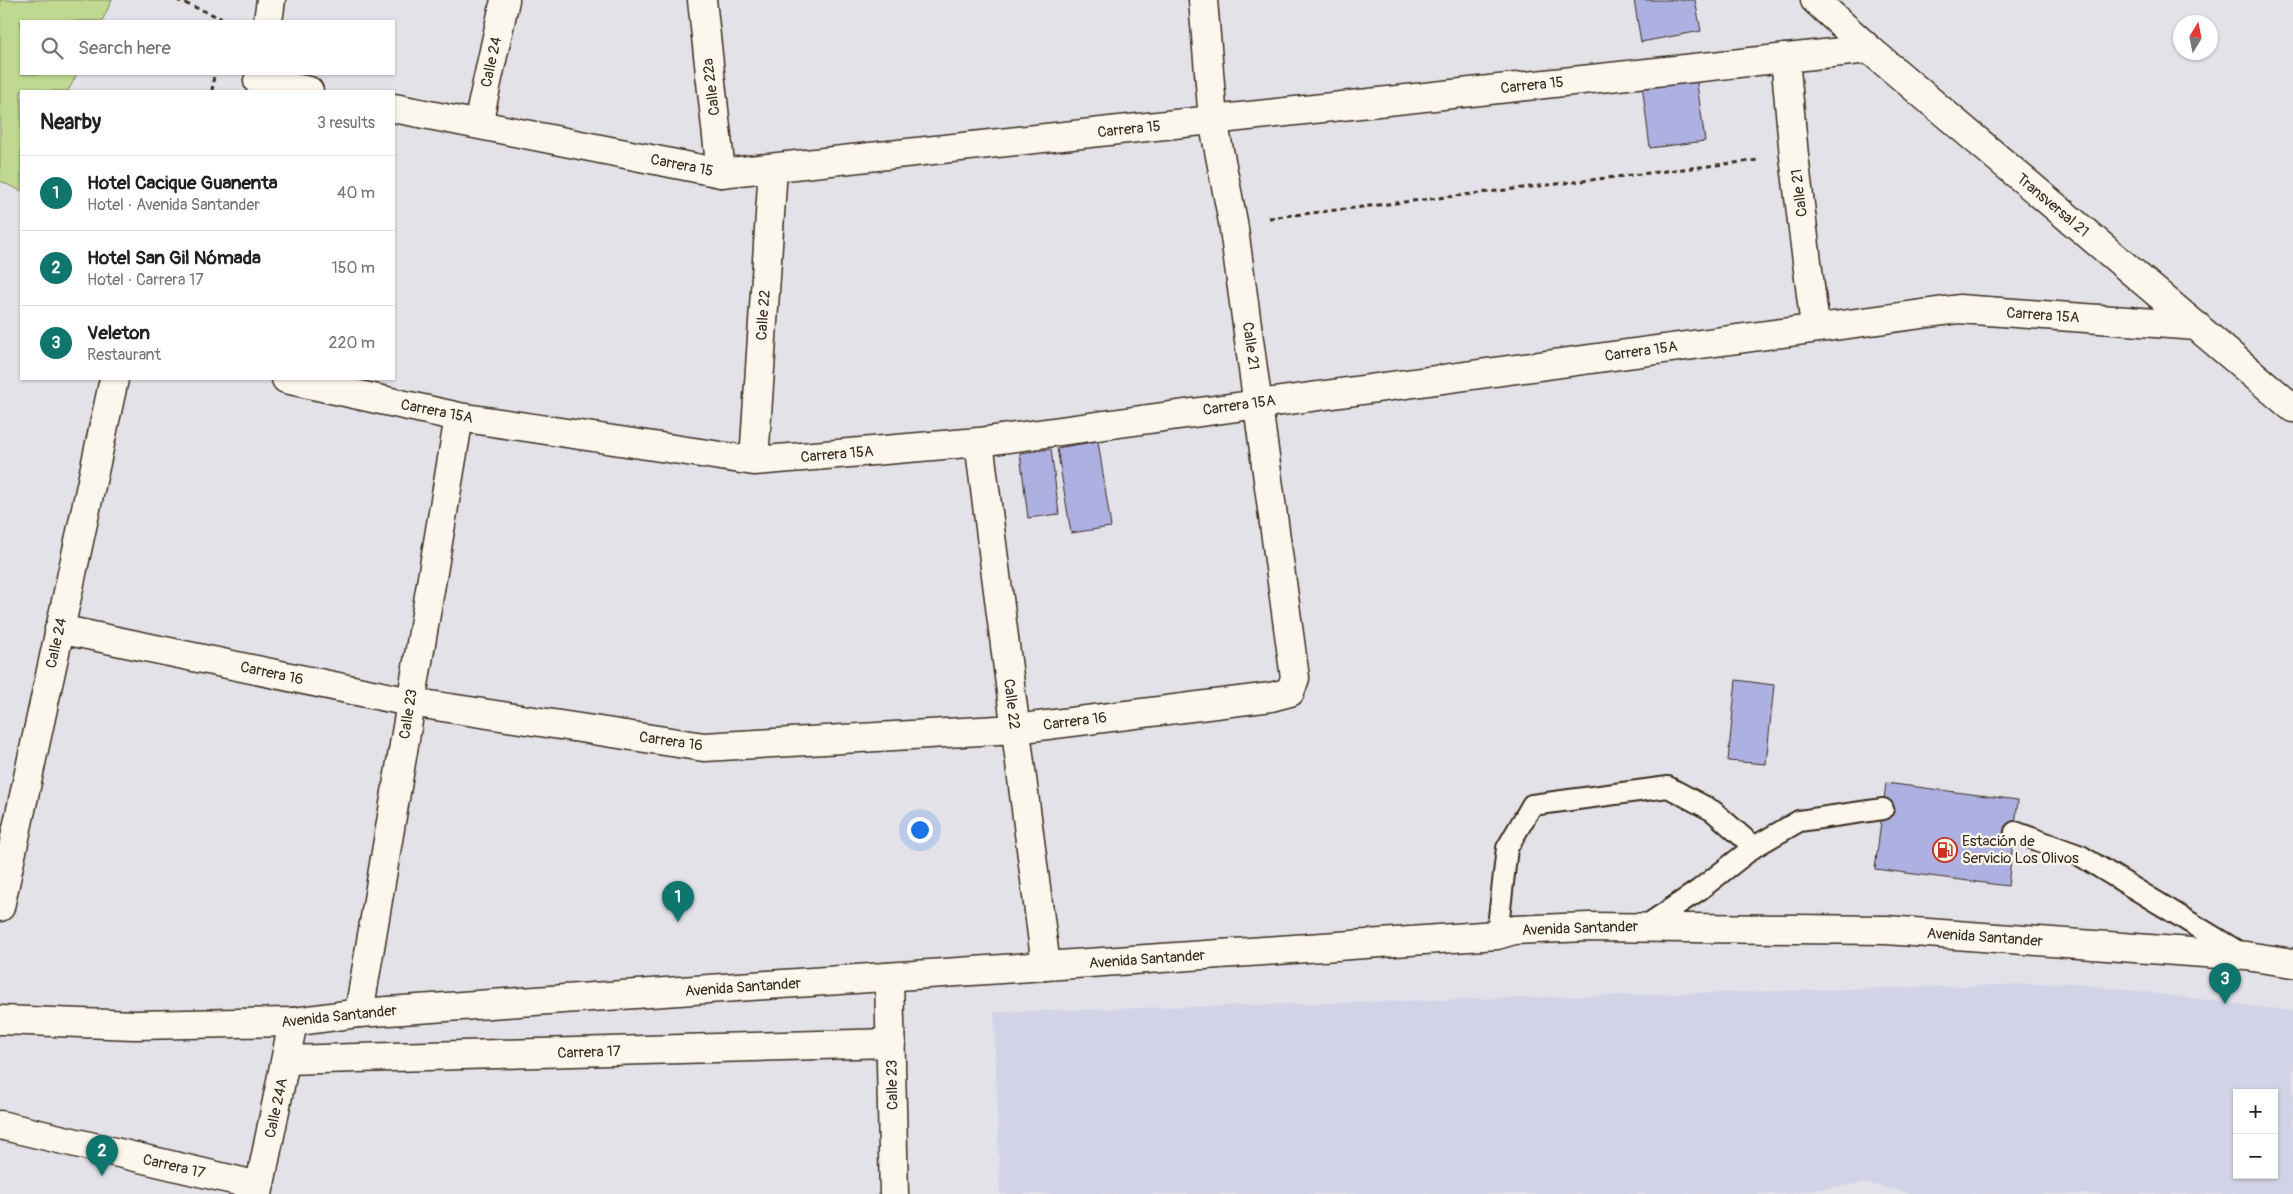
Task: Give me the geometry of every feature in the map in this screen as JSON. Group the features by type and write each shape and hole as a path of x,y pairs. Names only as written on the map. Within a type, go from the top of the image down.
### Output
{"main road":[{"path":"268,20 271,0"},
{"name":"Calle 24","path":"478,124 505,0"},
{"name":"Calle 22a","path":"702,0 721,173"},
{"name":"Calle 21","path":"1203,0 1213,120 1233,222 1259,402 1295,678 1290,692"},
{"name":"Transversal 21","path":"1815,0 1869,49 2293,408"},
{"name":"Carrera 15","path":"395,108 721,173 1869,49"},
{"name":"Calle 21","path":"1786,58 1794,156 1815,327"},
{"path":"258,82 303,90"},
{"name":"Calle 22","path":"754,461 773,168"},
{"name":"Carrera 15A","path":"291,380 459,417 754,461 979,442 1259,402 1958,309 2197,326"},
{"name":"Calle 24","path":"0,907 114,380"},
{"name":"Calle 23","path":"359,1013 459,417"},
{"name":"Calle 22","path":"979,442 1046,966"},
{"name":"Carrera 16","path":"59,629 410,702 704,747 1015,728 1271,697 1290,692"},
{"name":"Avenida Santander","path":"0,1020 134,1025 293,1022 359,1013 1497,936 1514,930 1644,927 1886,930 2246,956 2293,963"},
{"name":"Calle 23","path":"889,977 894,1194"},
{"name":"Calle 24A","path":"259,1190 293,1022"},
{"name":"Carrera 17","path":"286,1060 891,1043"},
{"name":"Carrera 17","path":"0,1125 259,1190"}],"lane":[{"path":"1497,936 1507,848 1532,805 1668,787 1713,811 1754,846"},
{"path":"1644,927 1699,890 1754,846 1799,821 1883,809"},
{"path":"2015,832 2081,856 2246,956"}],"path":[{"path":"177,0 221,18 221,20"},
{"path":"212,90 214,75"},
{"path":"1233,222 1794,156"}],"shaded area":[{"path":"2073,983 2293,1011 2293,1194 1913,1194 1864,1183 1788,1194 1000,1194 994,1012"}],"green space":[{"path":"0,0 112,0 102,20 20,20 20,75 76,75 69,90 20,90 20,191 0,181"}],"building":[{"path":"1634,0 1695,0 1701,31 1641,42"},
{"path":"1696,77 1705,141 1650,148 1642,84"},
{"path":"1098,441 1111,527 1071,533 1057,448"},
{"path":"1051,449 1059,514 1028,518 1020,453"},
{"path":"1736,680 1774,685 1766,764 1728,761"},
{"name":"Estación de Servicio Los Olivos","path":"1886,783 2018,800 2008,886 1875,869"}],"place":[{"name":"Estación de Servicio Los Olivos","path":"1945,850"},
{"name":"Hotel Cacique Guanenta","path":"678,922"},
{"name":"Veleton","path":"2225,1004"},
{"name":"Hotel San Gil Nómada","path":"102,1176"}]}
